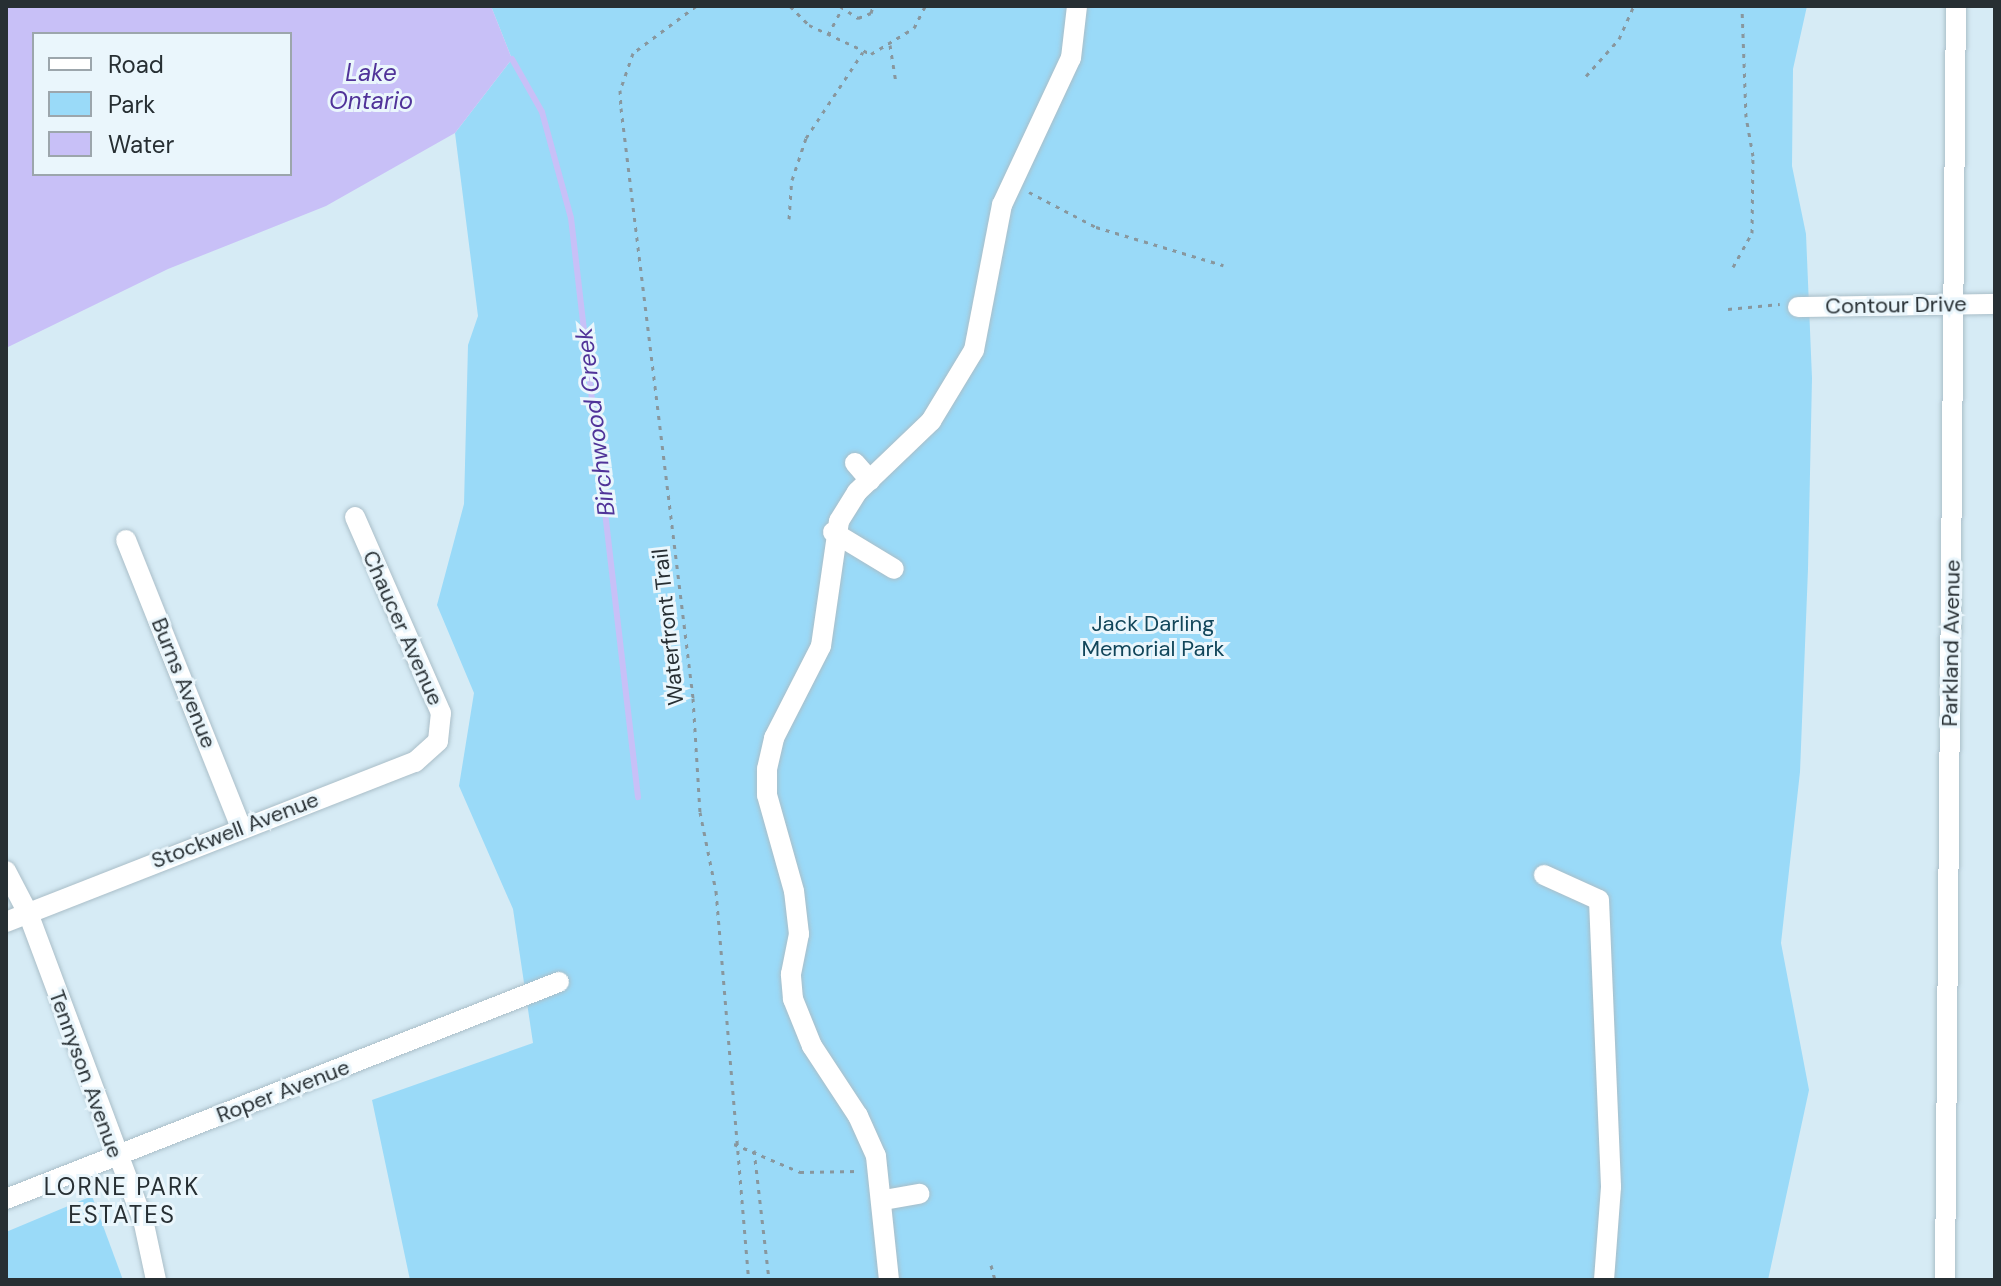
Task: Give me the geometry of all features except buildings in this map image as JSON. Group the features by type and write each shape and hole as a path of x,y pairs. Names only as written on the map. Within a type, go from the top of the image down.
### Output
{"street":[{"path":"889,1280 879,1167 858,1116 798,1019 790,984 799,934 794,891 767,795 774,738 821,646 833,532 870,480 931,421 974,350 1010,185 1071,58 1077,6"},
{"name":"Parkland Avenue","path":"1945,1280 1956,6"},
{"name":"Contour Drive","path":"1798,307 1995,304"},
{"path":"855,463 870,480"},
{"name":"Chaucer Avenue","path":"355,517 441,713 438,741"},
{"path":"833,532 894,569"},
{"name":"Burns Avenue","path":"126,540 241,827"},
{"name":"Stockwell Avenue","path":"6,922 241,827 415,762 438,741"},
{"name":"Tennyson Avenue","path":"6,871 28,913 116,1156 144,1224 156,1280"},
{"path":"1544,875 1599,900 1611,1187 1604,1280"},
{"name":"Roper Avenue","path":"6,1199 559,982"},
{"path":"884,1200 919,1194"}],"path":[{"name":"Waterfront Trail","path":"696,6 644,40 633,53 620,90 693,698 700,812 716,891 734,1144 749,1280"},
{"path":"790,6 828,35 871,54 914,28 925,6"},
{"path":"828,35 841,8 864,17 873,6"},
{"path":"1586,76 1619,39 1634,6"},
{"path":"1733,267 1752,233 1753,156 1746,117 1742,6"},
{"path":"890,43 896,81"},
{"path":"789,219 792,180 806,138 863,52"},
{"path":"1010,185 1096,227 1223,265"},
{"path":"1728,309 1786,303 1798,307"},
{"path":"734,1144 800,1172 826,1175 879,1167"},
{"path":"754,1150 769,1280"},
{"path":"991,1265 995,1280"}],"green space":[{"name":"Jack Darling Memorial Park","path":"491,6 1807,6 1793,69 1792,166 1806,234 1812,378 1808,569 1800,772 1781,943 1809,1090 1768,1280 410,1280 372,1100 533,1043 513,909 459,786 474,693 437,605 464,504 468,345 478,316 455,133 512,59"},
{"path":"92,1196 123,1280 6,1280 6,1232"}],"water":[{"name":"Lake Ontario","path":"6,6 491,6 512,59 455,133 326,206 168,269 6,348"}],"waterway":[{"name":"Birchwood Creek","path":"512,59 542,112 571,218 638,797"}],"district":[{"name":"LORNE PARK ESTATES","path":"122,1201"}]}
